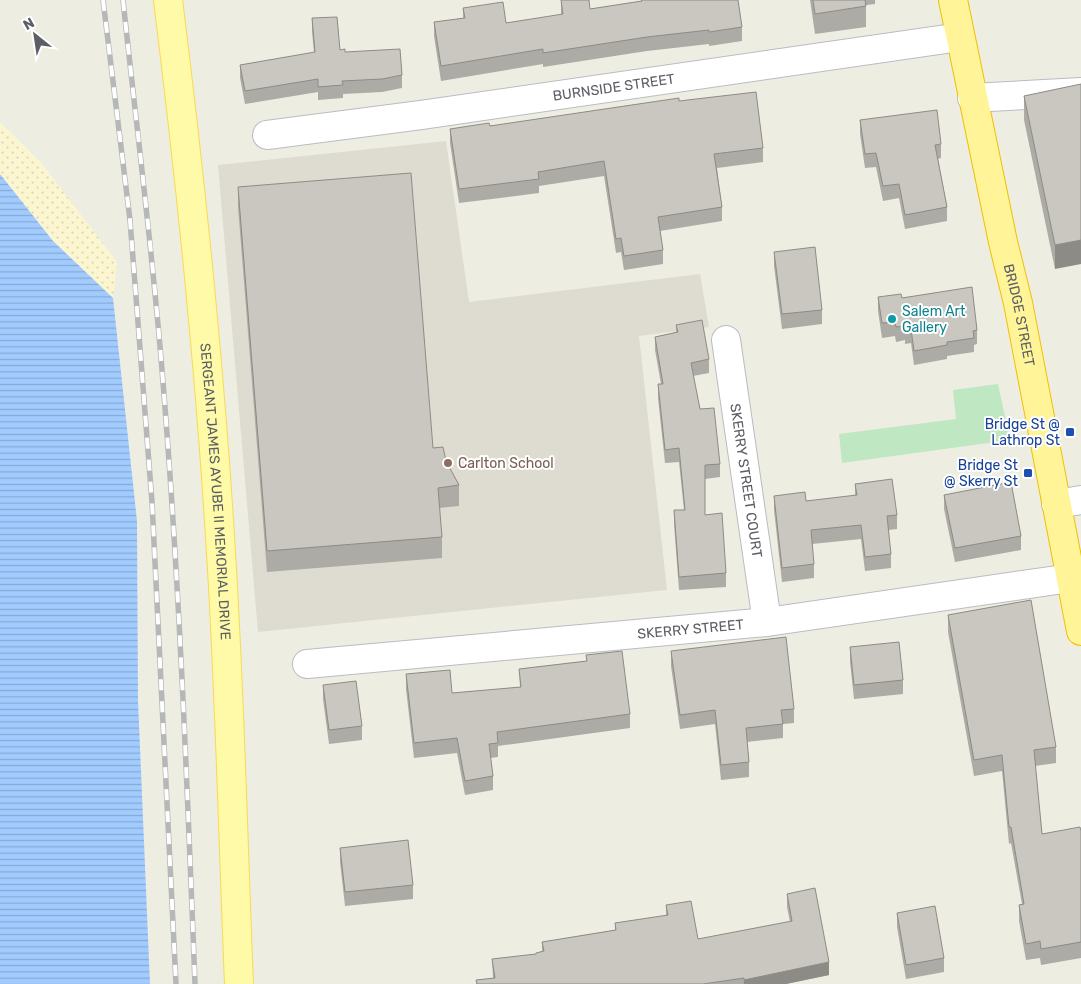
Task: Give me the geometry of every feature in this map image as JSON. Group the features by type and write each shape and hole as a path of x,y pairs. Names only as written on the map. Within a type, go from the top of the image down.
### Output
{"highway":[{"name":"BRIDGE STREET","path":"953,0 972,98 1018,302 1069,502 1071,578 1081,631"}],"main road":[{"name":"SERGEANT JAMES AYUBE II MEMORIAL DRIVE","path":"168,0 195,225 222,555 239,984"}],"street":[{"name":"BURNSIDE STREET","path":"267,135 431,114 960,37"},
{"path":"972,98 1081,92"},
{"name":"SKERRY STREET COURT","path":"726,340 767,622"},
{"name":"SKERRY STREET","path":"307,664 767,622 1071,578"}],"shaded area":[{"name":"Carlton School","path":"446,141 469,302 700,274 709,327 639,336 667,590 258,632 218,165"}],"green space":[{"path":"998,384 1010,440 842,463 839,434 956,419 953,390"}],"sand":[{"path":"0,122 40,161 117,262 113,298 53,241 0,174"}],"water":[{"path":"0,174 53,241 113,298 137,521 138,700 150,984 0,984"}],"building":[{"path":"561,0 589,0 590,9 641,0 738,0 742,27 709,32 709,30 647,37 543,53 543,49 441,66 434,22 465,18 463,8 503,2 506,23 563,14"},
{"path":"813,0 865,0 866,6 815,14"},
{"path":"337,17 340,50 345,49 345,52 400,49 402,75 382,79 342,81 343,85 318,87 318,79 245,91 240,65 315,52 312,18"},
{"path":"1081,84 1081,240 1055,245 1024,96"},
{"path":"756,92 763,148 714,154 722,207 658,217 663,250 624,256 621,238 616,239 604,161 538,172 539,179 459,189 450,129 489,123 490,126 679,98 679,101"},
{"path":"937,110 941,144 935,145 947,207 905,215 899,184 883,186 876,153 865,154 860,120"},
{"path":"411,173 433,448 443,447 446,461 459,485 438,488 442,537 267,551 238,187"},
{"path":"815,247 822,310 782,314 774,252"},
{"path":"972,287 977,330 973,331 974,338 947,342 947,345 914,351 911,329 905,330 905,326 896,327 895,322 882,323 878,297 901,294 902,298"},
{"path":"702,320 709,359 691,363 700,409 714,408 720,464 705,465 705,515 722,513 726,573 679,577 674,510 685,510 679,448 665,450 658,384 663,384 655,337 678,332 676,325"},
{"path":"892,479 897,515 887,516 891,554 865,557 861,525 811,530 814,564 782,568 774,496 805,492 806,501 857,495 855,484"},
{"path":"1011,482 1021,536 955,548 944,495"},
{"path":"1031,600 1056,747 1034,750 1042,834 1080,827 1081,831 1081,942 1041,949 1040,941 1026,944 1019,905 1024,904 1011,827 1009,827 1002,755 974,760 948,615"},
{"path":"786,637 794,709 781,710 783,724 746,728 749,762 721,765 715,710 680,715 671,651"},
{"path":"899,642 903,680 854,685 850,647"},
{"path":"622,651 630,714 497,732 498,743 489,744 493,776 465,781 457,738 414,743 406,674 450,670 452,693 521,687 519,669 587,661 586,655"},
{"path":"356,681 362,726 329,730 323,685"},
{"path":"408,840 413,885 345,892 340,848"},
{"path":"815,888 829,962 744,980 744,978 703,984 477,984 476,980 495,978 492,959 536,954 544,951 542,942 616,930 615,923 668,915 666,905 691,901 698,939 792,921 787,894"},
{"path":"935,906 944,958 906,965 897,913"}],"railway":[{"path":"103,0 130,220 152,502 176,984"},
{"path":"123,0 154,277 168,447 182,677 195,984"}],"place":[{"name":"Salem Art Gallery","path":"892,319"},
{"name":"Bridge St @ Lathrop St","path":"1070,432"},
{"name":"Carlton School","path":"448,463"},
{"name":"Bridge St @ Skerry St","path":"1028,473"}]}
